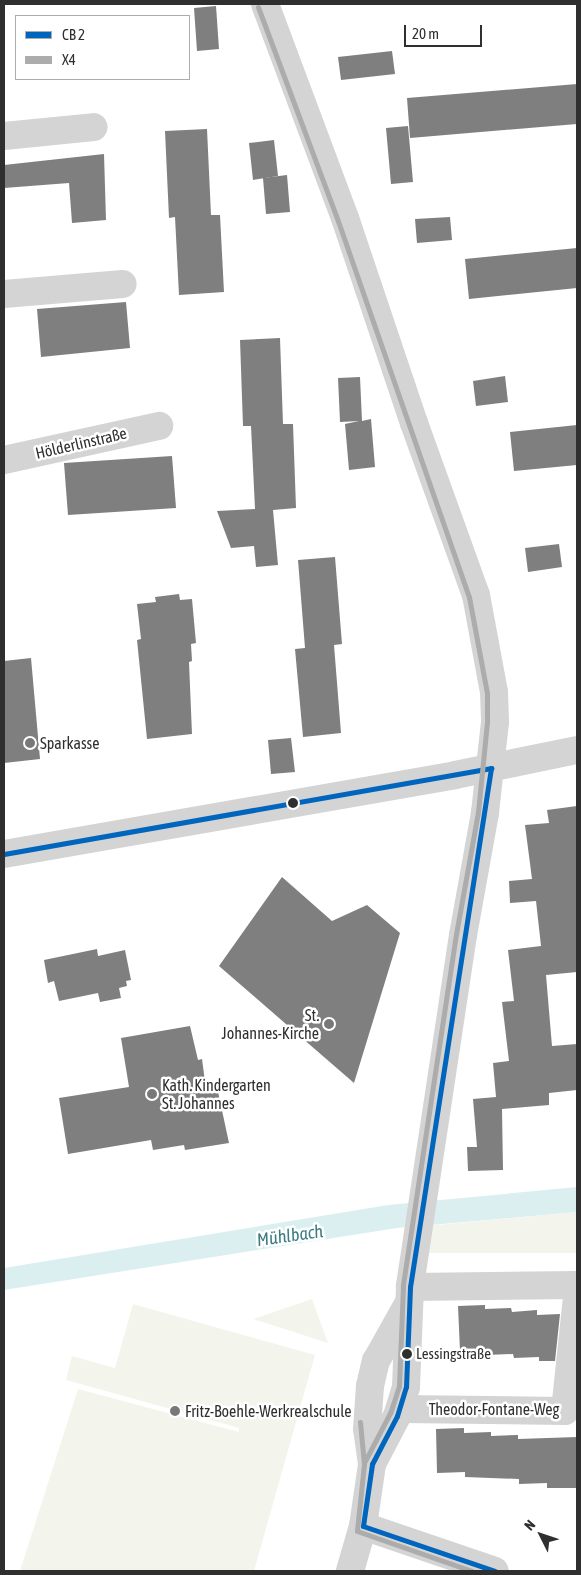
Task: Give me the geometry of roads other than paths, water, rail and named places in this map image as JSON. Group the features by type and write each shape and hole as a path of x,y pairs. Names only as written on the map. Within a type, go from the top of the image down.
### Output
{"street":[{"path":"266,4 345,218 482,613 494,692 495,722 491,768 409,1296 409,1363 400,1408 372,1464"},
{"path":"4,136 94,127"},
{"path":"4,294 122,284"},
{"name":"Hölderlinstraße","path":"4,460 159,426"},
{"path":"4,854 491,768 577,750"},
{"path":"409,1296 577,1285"},
{"path":"350,1571 363,1526 372,1464 366,1429 374,1370 409,1296"},
{"name":"Theodor-Fontane-Weg","path":"400,1408 565,1411 577,1297"},
{"path":"363,1526 495,1571"}],"water":[{"name":"Mühlbach","path":"577,1187 577,1212 397,1228 4,1290 4,1268 388,1205"}],"place":[{"name":"Sparkasse","path":"30,743"},
{"name":"St. Johannes-Kirche","path":"329,1024"},
{"name":"Kath. Kindergarten St. Johannes","path":"152,1094"},
{"name":"Lessingstraße","path":"407,1354"},
{"name":"Fritz-Boehle-Werkrealschule","path":"175,1411"}]}
